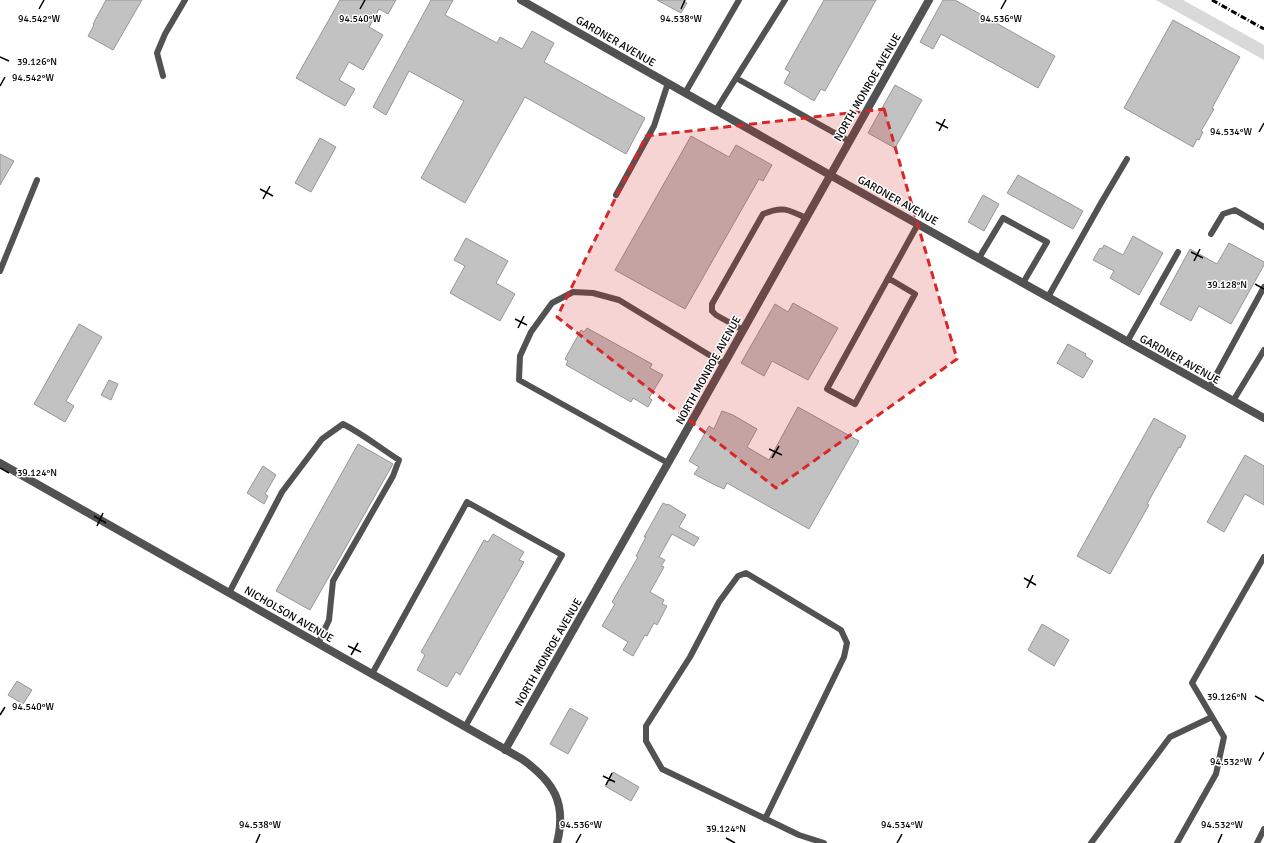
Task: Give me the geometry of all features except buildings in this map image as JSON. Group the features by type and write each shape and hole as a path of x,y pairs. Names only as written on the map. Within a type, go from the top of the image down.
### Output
{"street":[{"name":"GARDNER AVENUE","path":"521,0 1264,418"},
{"name":"NORTH MONROE AVENUE","path":"505,750 929,0"},
{"name":"NICHOLSON AVENUE","path":"0,463 531,766 554,790 558,799 560,818 558,843"}],"lane":[{"path":"163,76 158,53 166,34 185,0"},
{"path":"686,93 739,0"},
{"path":"716,110 785,0"},
{"path":"736,78 849,141"},
{"path":"616,195 654,126 668,83"},
{"path":"1048,297 1127,159"},
{"path":"0,271 37,180"},
{"path":"743,330 716,315 712,311 712,304 763,214 774,209 788,210 806,218"},
{"path":"1211,234 1223,214 1235,210 1264,227"},
{"path":"979,258 1003,218 1047,242 1023,283"},
{"path":"888,278 915,294 855,404 827,389 888,278 918,224"},
{"path":"1127,342 1178,252"},
{"path":"1209,388 1264,287"},
{"path":"668,463 519,380 520,356 531,332 552,304 573,292 593,293 619,300 724,364"},
{"path":"1233,401 1264,350"},
{"path":"229,593 282,492 322,439 342,424 358,432 379,448 399,460 393,476 333,581 329,620 318,644"},
{"path":"372,674 467,502 562,555 465,727"},
{"path":"1177,843 1216,774 1224,737 1192,683 1264,557"},
{"path":"765,819 844,657 847,643 841,630 746,573 738,576 719,602 690,657 646,726 646,741 662,769 765,819 799,835 824,843"},
{"path":"1091,843 1170,737 1212,717"},
{"path":"1257,843 1264,829"}],"highlighted area":[{"path":"884,109 957,359 776,488 557,317 646,136"}],"shaded area":[{"path":"1156,0 1183,0 1264,45 1264,60"}],"railway":[{"path":"1212,0 1264,29"}]}
